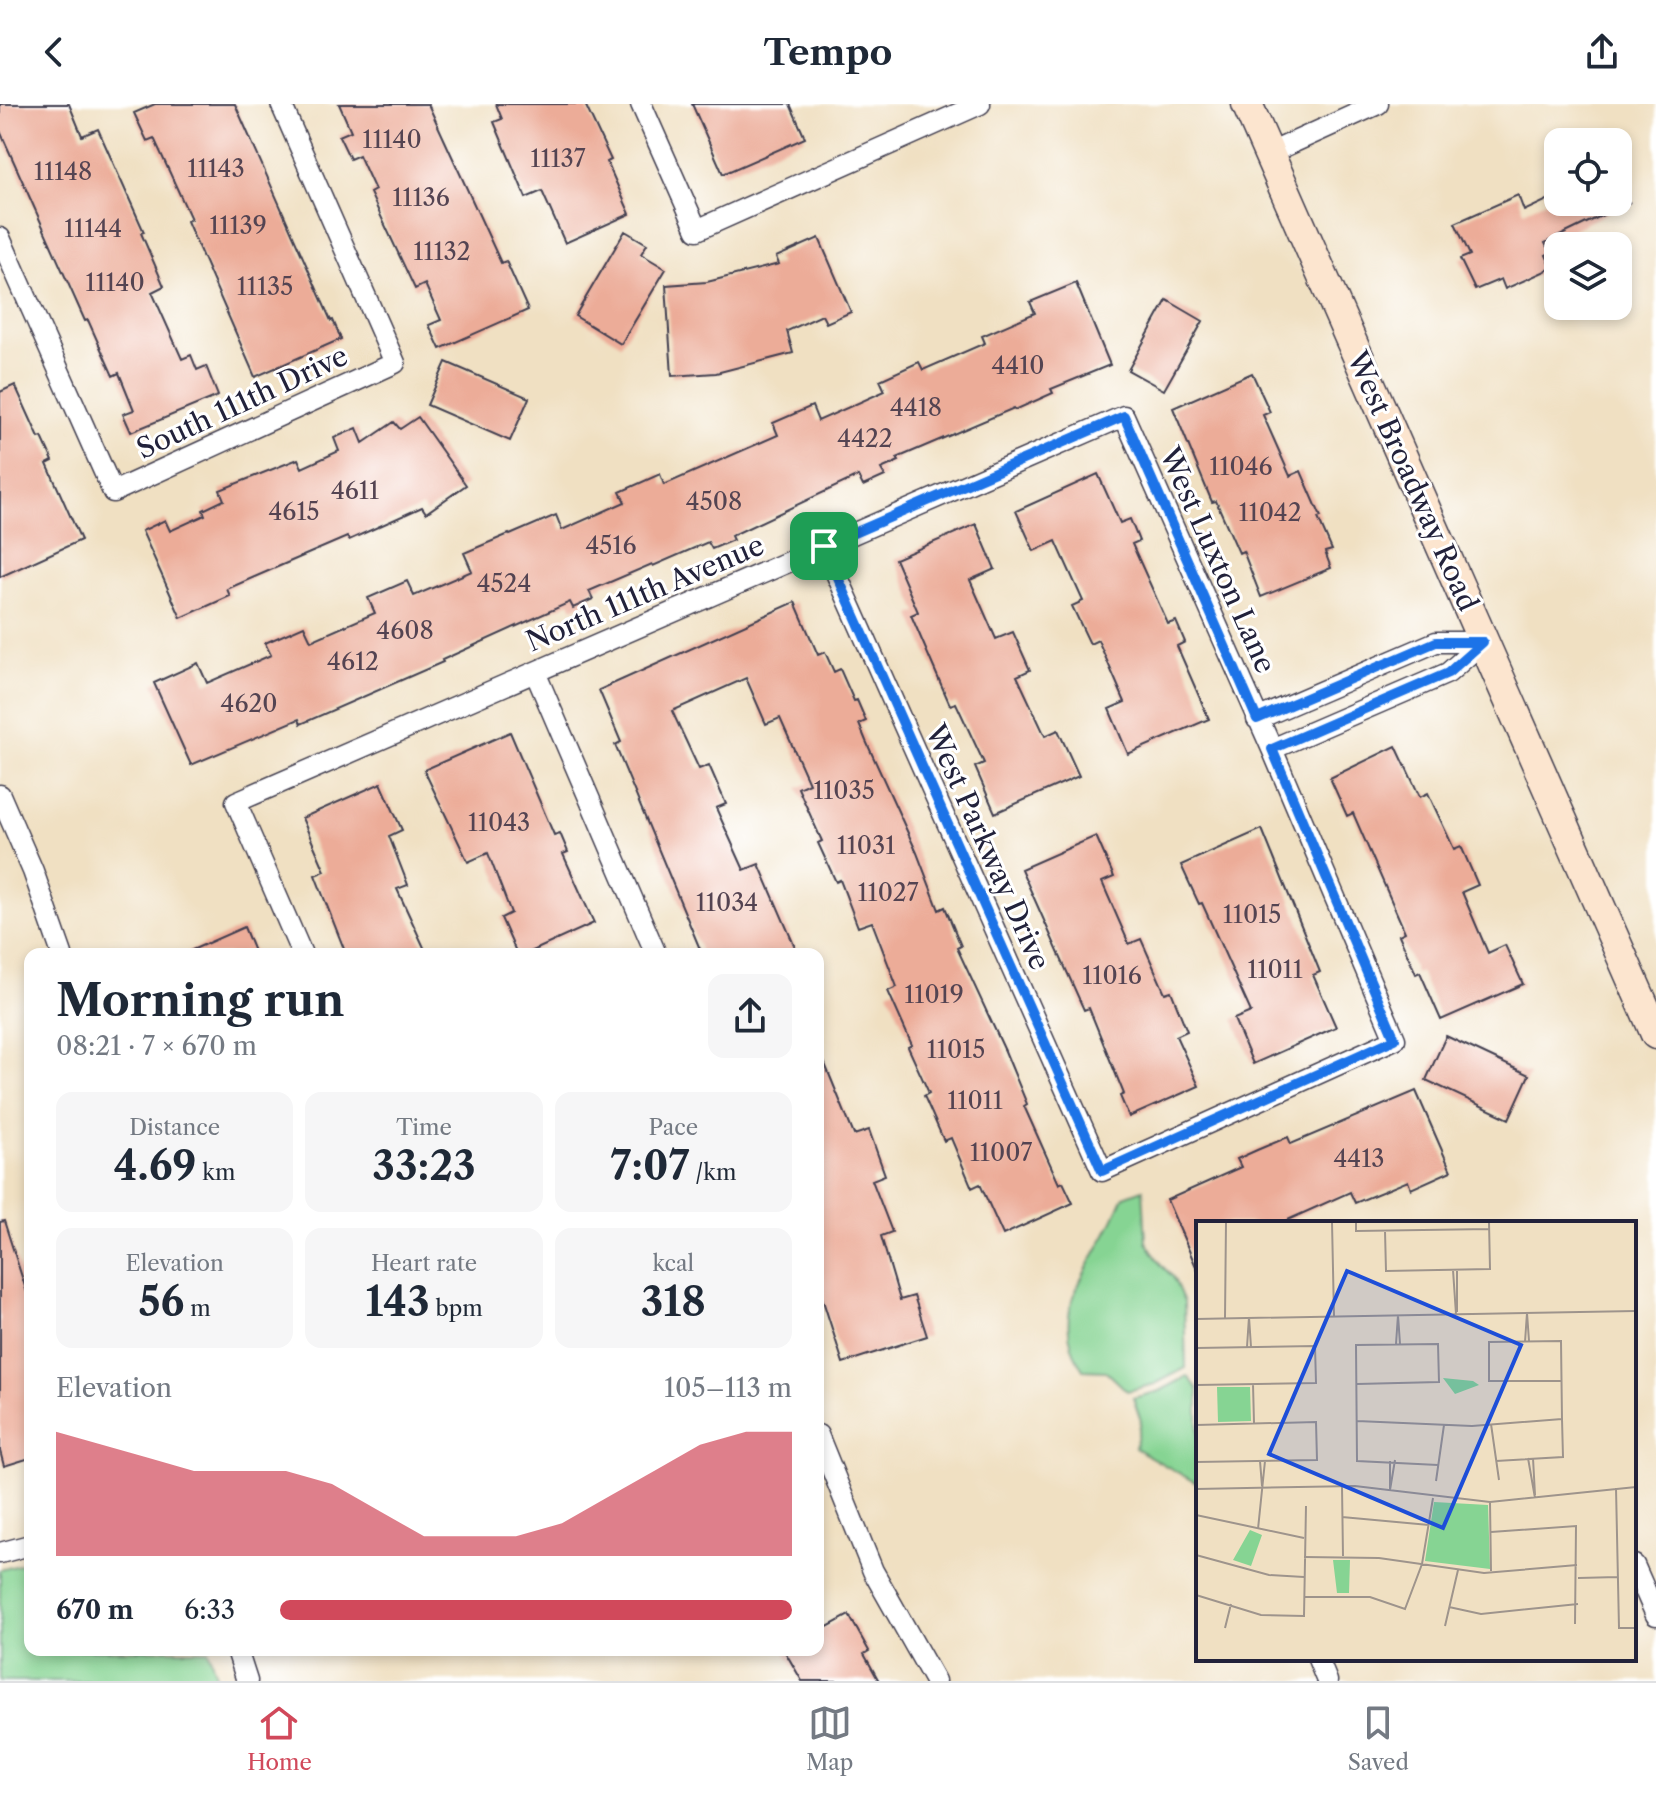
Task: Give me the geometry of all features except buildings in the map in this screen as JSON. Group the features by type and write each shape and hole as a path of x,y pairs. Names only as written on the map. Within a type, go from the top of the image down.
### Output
{"main road":[{"name":"West Broadway Road","path":"1247,104 1656,1034"}],"street":[{"name":"South 111th Drive","path":"0,238 113,492 395,363 281,104"},
{"path":"641,104 697,230 980,105"},
{"path":"1270,153 1378,104"},
{"name":"West Luxton Lane","path":"1120,418 1124,416 1272,749 1395,1039"},
{"name":"North 111th Avenue","path":"299,948 236,802 1120,418"},
{"name":"West Parkway Drive","path":"824,546 1102,1171 1395,1039"},
{"path":"1257,719 1436,642 1483,642"},
{"path":"1272,749 1448,673 1483,642"},
{"path":"535,672 653,948"},
{"path":"0,795 33,871 60,948"},
{"path":"824,1450 873,1571 935,1681"},
{"path":"0,1553 24,1547"},
{"path":"1636,1570 1656,1615"},
{"path":"239,1656 247,1681"},
{"path":"1319,1661 1327,1681"}],"green space":[{"path":"1143,1189 1146,1242 1173,1277 1184,1302 1186,1368 1155,1384 1127,1391 1106,1371 1083,1370 1069,1335 1069,1319 1077,1288 1124,1196"},
{"path":"1188,1376 1196,1386 1196,1483 1135,1448 1141,1421 1133,1398 1160,1391"},
{"path":"24,1564 24,1656 210,1656 218,1681 0,1681 0,1570"}],"route":[{"path":"1124,416 1257,719 1436,642 1483,642 1448,673 1272,749 1395,1039 1102,1171 824,546 1124,416"}]}
